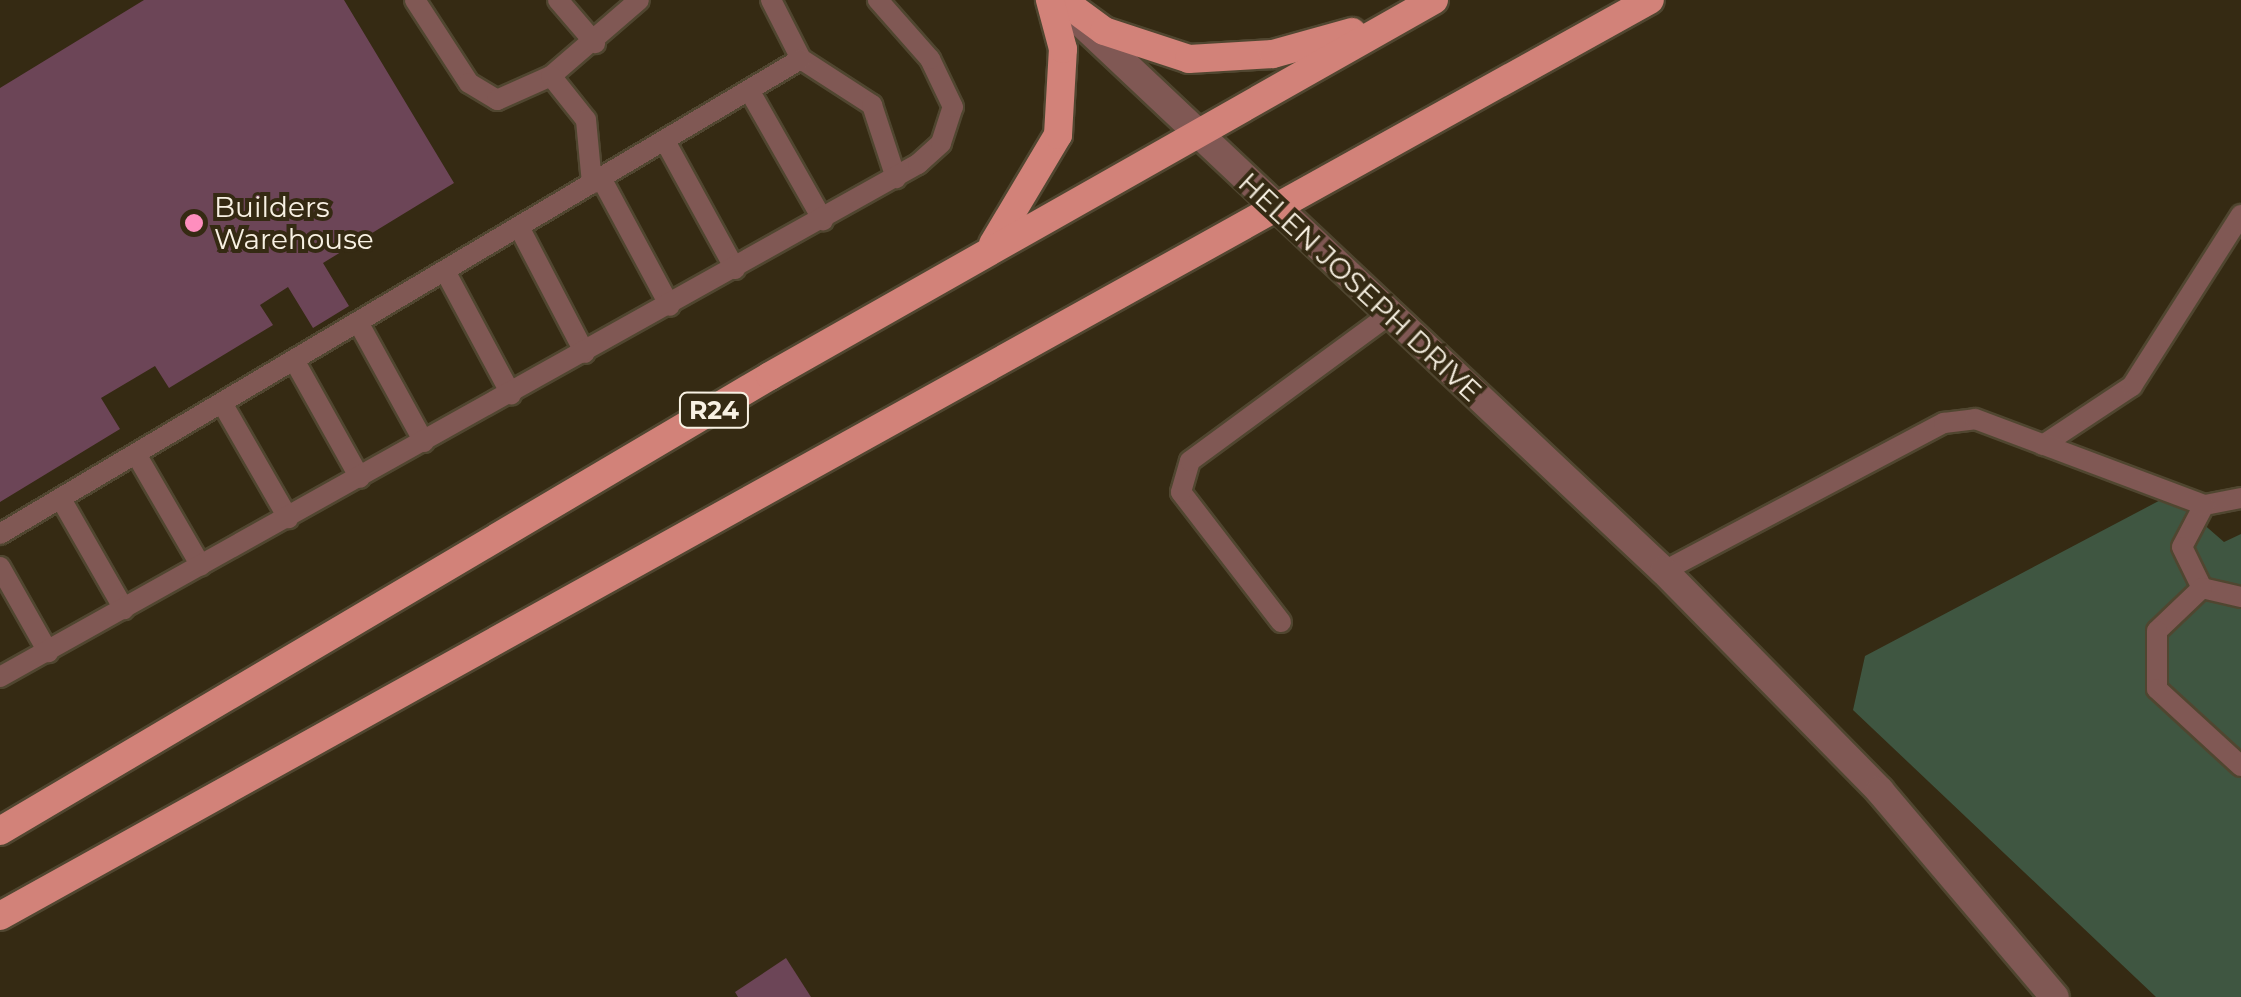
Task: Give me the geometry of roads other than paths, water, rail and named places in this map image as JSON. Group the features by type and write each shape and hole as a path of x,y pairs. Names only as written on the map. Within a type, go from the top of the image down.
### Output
{"main road":[{"path":"986,254 1058,135 1062,49 1050,0"},
{"path":"1060,0 1104,31 1189,59 1273,54 1422,6"},
{"path":"0,916 1650,0"},
{"name":"R24","path":"0,832 986,254 1422,6"}],"street":[{"name":"HELEN JOSEPH DRIVE","path":"1060,0 1194,135 1278,209 1664,572 1880,791 2055,997"}],"lane":[{"path":"414,0 482,95 514,97 551,76 595,43 639,0"},
{"path":"558,0 595,43"},
{"path":"771,0 801,59 872,105 896,178"},
{"path":"0,676 896,178 941,143 953,107 930,59 878,0"},
{"path":"0,534 801,59"},
{"path":"551,76 586,120 596,181 670,306"},
{"path":"749,90 823,220"},
{"path":"665,140 735,270"},
{"path":"2043,445 2132,386 2241,215"},
{"path":"518,227 585,353"},
{"path":"444,271 511,394"},
{"path":"1280,622 1182,492 1190,461 1390,314"},
{"path":"358,322 424,442"},
{"path":"294,360 360,478"},
{"path":"222,403 288,518"},
{"path":"1664,572 1944,424 1975,419 2204,506 2241,498"},
{"path":"136,454 201,566"},
{"path":"61,498 124,610"},
{"path":"2202,588 2182,547 2204,506"},
{"path":"0,568 48,652"},
{"path":"2202,588 2241,597"},
{"path":"2202,588 2157,631 2156,689 2241,766"}],"place":[{"name":"Builders Warehouse","path":"194,223"}]}
